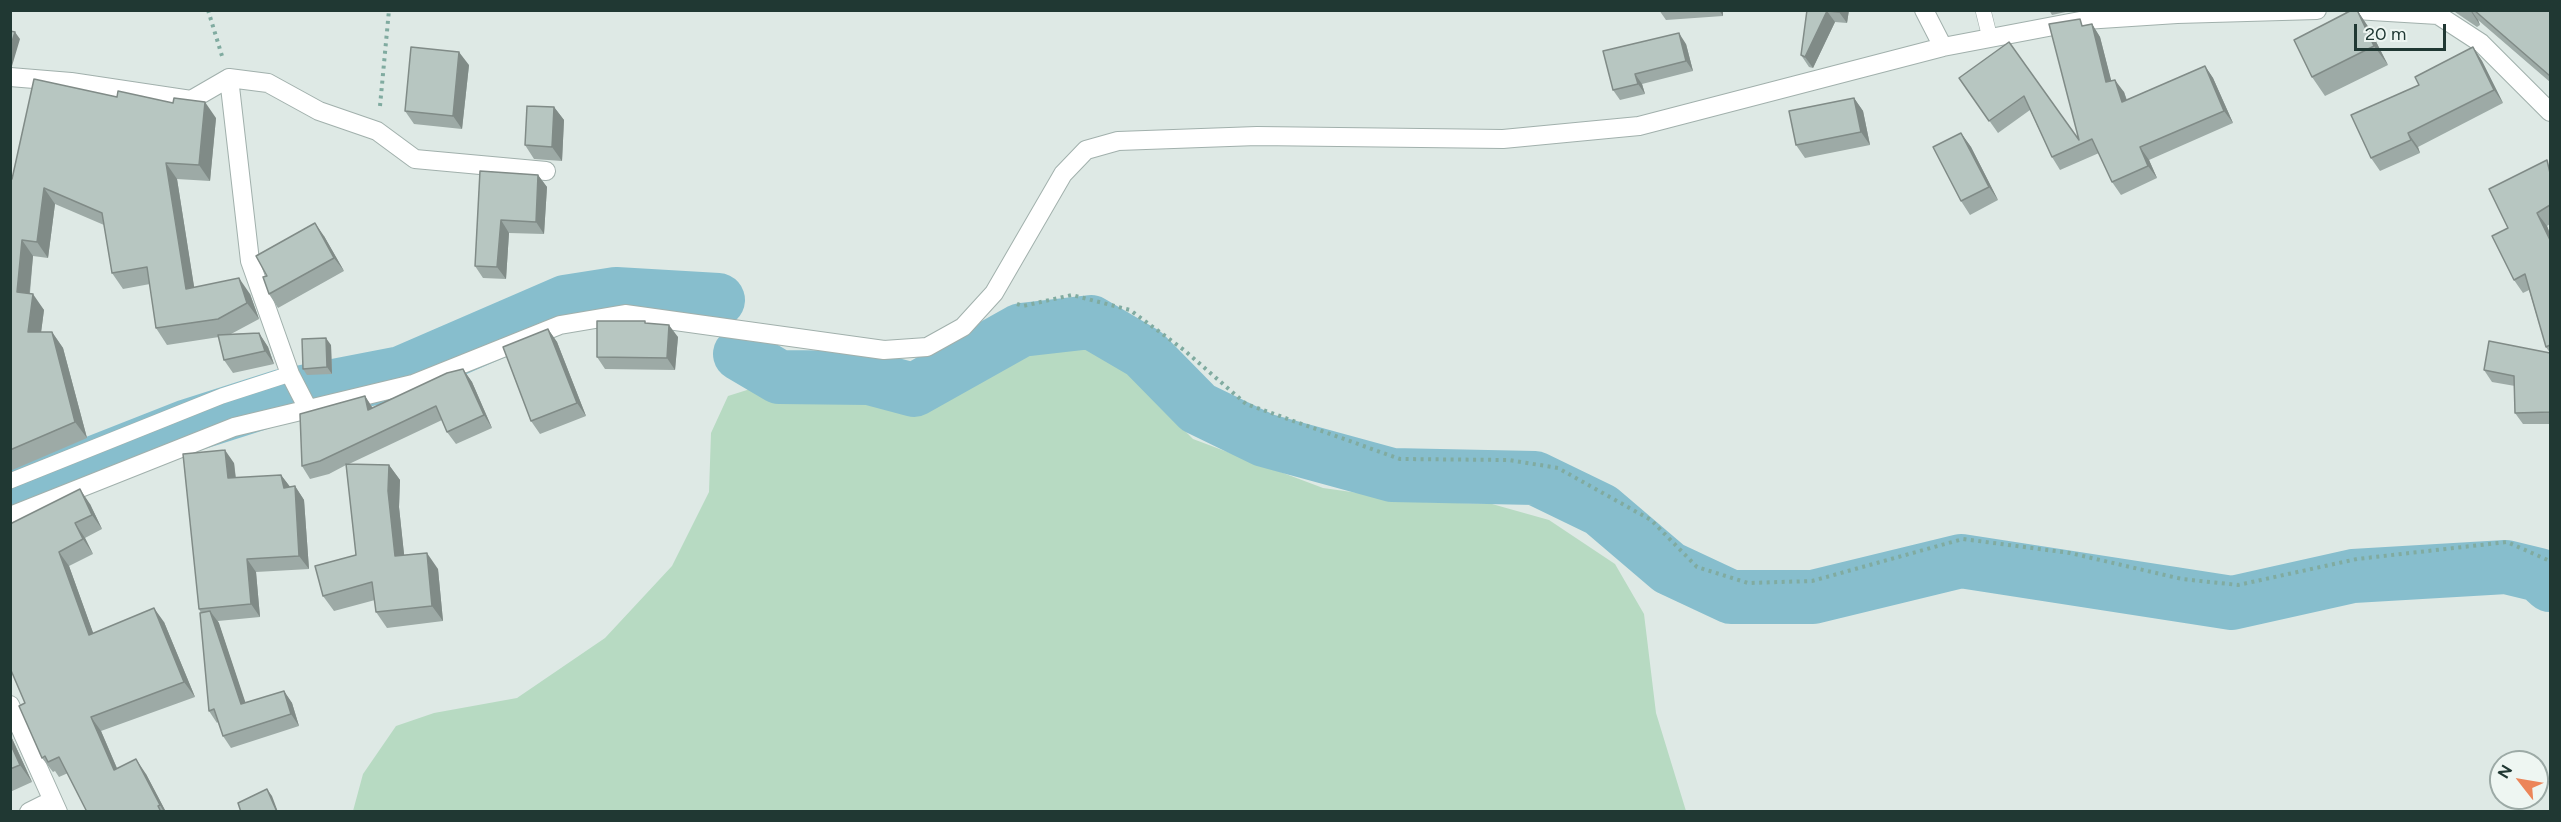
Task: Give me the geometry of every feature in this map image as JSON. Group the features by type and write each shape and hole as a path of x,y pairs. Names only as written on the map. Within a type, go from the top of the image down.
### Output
{"street":[{"path":"1924,10 1943,47"},
{"path":"10,516 234,427 307,406 413,384 560,325 625,314 884,350 927,347 963,327 994,293 1063,174 1086,150 1118,141 1257,136 1503,139 1639,126 1943,47 2085,20 2177,12 2317,10"},
{"path":"2355,10 2442,13 2481,43 2550,112"},
{"path":"10,77 71,82 191,100 229,78 268,83 319,111 377,131 415,159 546,171"},
{"path":"229,78 250,261 290,374 307,406"},
{"path":"10,705 54,806 29,812"}],"lane":[{"path":"1983,10 1990,38"},
{"path":"10,481 222,396 290,374"}],"path":[{"path":"208,10 229,78"},
{"path":"377,131 389,10"},
{"path":"994,293 1023,306 1072,295 1130,310 1184,350 1246,404 1400,459 1509,460 1558,468 1652,520 1697,567 1748,583 1812,581 1963,539 2070,553 2182,579 2238,585 2357,559 2507,542 2550,561"}],"green space":[{"path":"1084,339 1130,368 1166,412 1193,439 1323,488 1423,502 1492,504 1549,520 1615,564 1644,614 1656,713 1686,811 353,811 363,774 396,726 434,713 517,698 605,638 672,566 709,492 711,433 728,396 763,385 826,396 865,397 911,409 1030,351"}],"building":[{"path":"1807,10 1839,10 1839,12 1827,11 1805,57 1801,55"},
{"path":"2352,10 2357,10 2374,46 2312,77 2294,40"},
{"path":"2474,10 2550,10 2550,76"},
{"path":"2080,19 2082,26 2092,24 2106,82 2115,80 2122,102 2205,66 2224,111 2140,147 2148,166 2112,182 2092,139 2052,157 2024,96 1989,121 1959,78 2009,42 2079,140 2049,24"},
{"path":"10,31 15,32 10,48"},
{"path":"1679,33 1686,61 1635,74 1638,84 1613,90 1603,51"},
{"path":"411,47 459,52 453,116 405,111"},
{"path":"2473,47 2494,90 2408,133 2411,140 2371,158 2351,115 2419,85 2415,77"},
{"path":"34,79 117,97 118,91 173,103 174,98 205,102 199,165 166,163 186,289 239,278 247,303 218,319 156,328 147,267 112,273 102,213 44,188 37,242 22,240 17,292 33,294 28,332 52,332 75,422 10,450 10,179 12,179"},
{"path":"1854,98 1861,132 1796,145 1789,111"},
{"path":"527,106 554,107 552,147 525,145"},
{"path":"1961,133 1989,187 1961,201 1933,147"},
{"path":"2547,160 2550,173 2550,205 2537,213 2550,240 2550,345 2546,347 2525,274 2514,280 2492,236 2508,228 2489,189"},
{"path":"480,171 538,175 536,222 501,220 497,267 475,266"},
{"path":"315,223 334,258 269,294 263,277 267,276 256,256"},
{"path":"597,321 645,321 645,323 669,325 667,358 597,357"},
{"path":"548,329 577,403 531,421 503,347"},
{"path":"259,333 265,351 224,360 218,335"},
{"path":"326,338 327,367 303,369 302,339"},
{"path":"2489,341 2550,353 2550,412 2515,413 2514,376 2484,370"},
{"path":"463,369 484,415 447,432 436,406 320,461 302,466 300,414 365,396 368,410 447,373"},
{"path":"225,450 228,478 281,475 284,488 295,486 299,556 247,559 251,604 199,609 183,454"},
{"path":"346,464 389,465 388,491 395,556 427,553 432,606 376,612 372,582 323,596 315,566 356,555"},
{"path":"80,489 92,515 75,523 83,539 59,552 89,635 154,608 184,682 91,717 114,770 136,759 160,805 158,806 161,812 87,812 59,757 48,762 45,756 42,758 19,706 25,703 10,668 10,524"},
{"path":"210,611 241,704 284,691 291,714 223,736 214,709 209,711 200,613"},
{"path":"10,743 20,765 10,769"},
{"path":"267,789 277,812 241,812 238,803"}],"waterway":[{"path":"10,496 188,426 282,396 401,373 565,302 616,294 718,300"},
{"path":"740,354 779,377 869,378 914,390 1021,330 1091,322 1144,353 1198,408 1264,440 1392,475 1535,478 1601,510 1669,568 1731,597 1813,597 1961,561 2232,603 2353,576 2506,567 2539,575 2550,585"}]}
